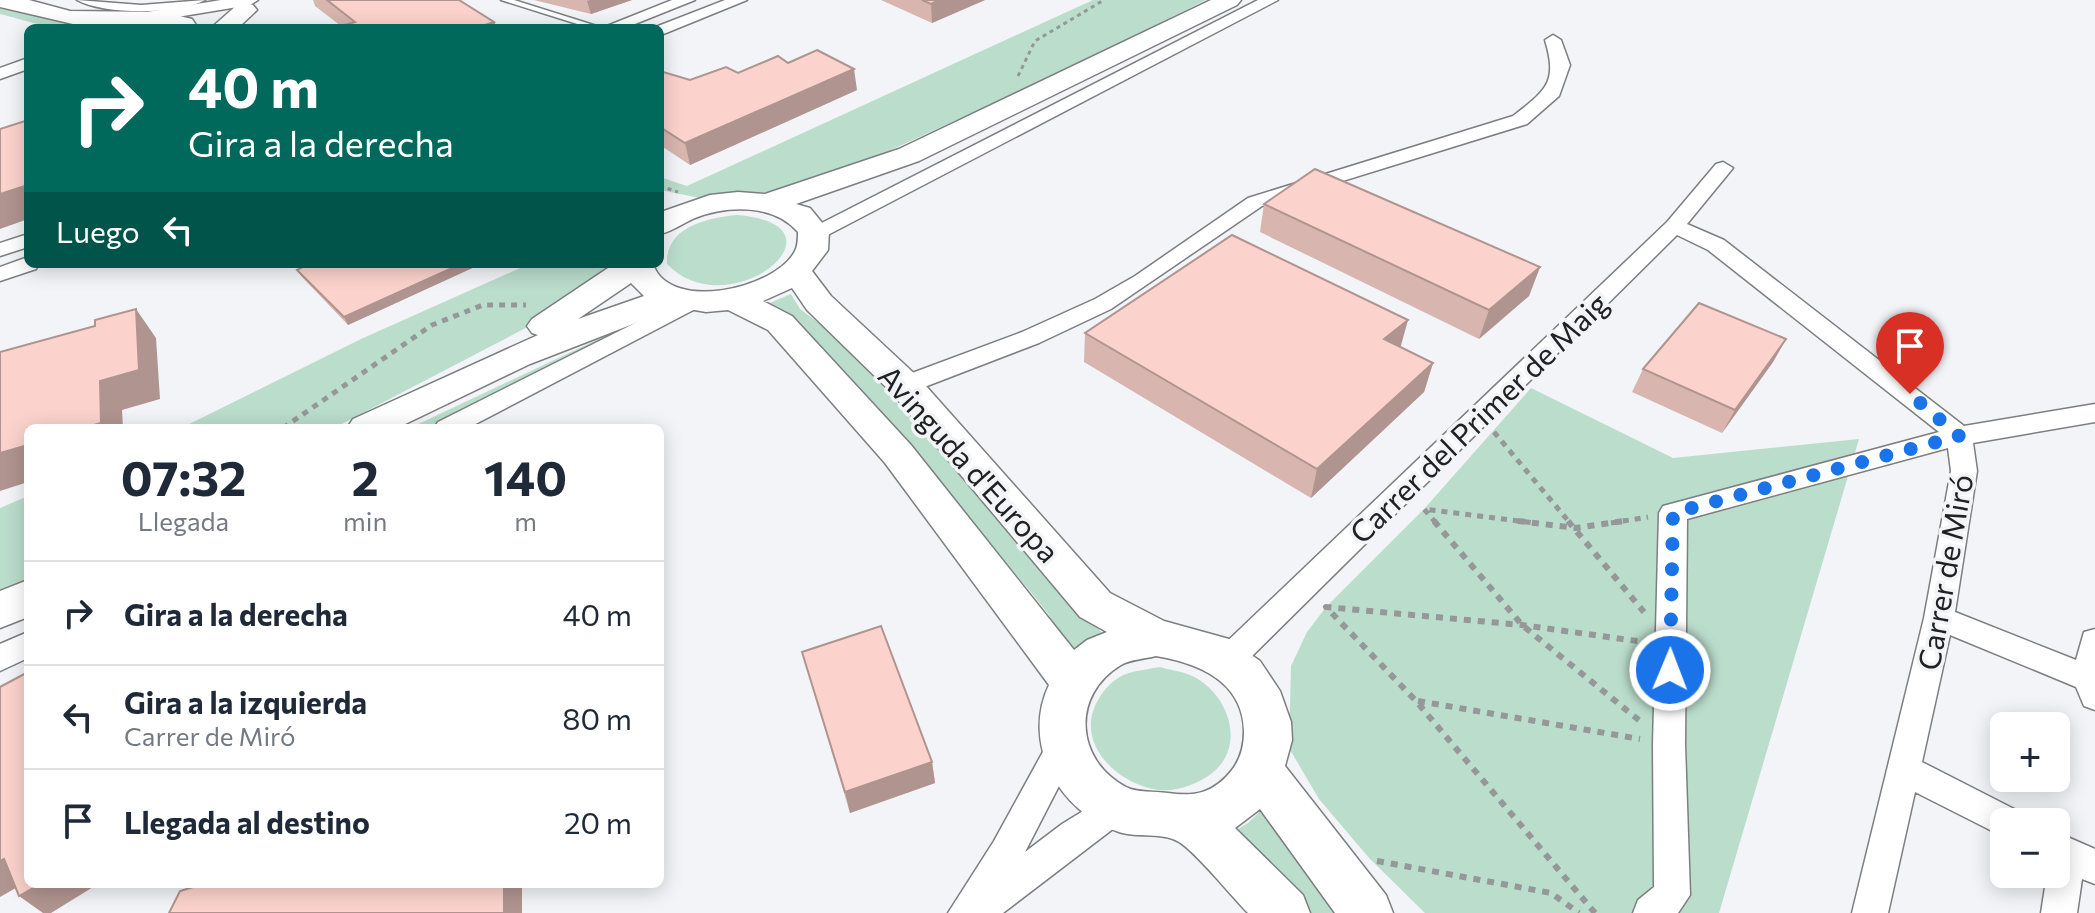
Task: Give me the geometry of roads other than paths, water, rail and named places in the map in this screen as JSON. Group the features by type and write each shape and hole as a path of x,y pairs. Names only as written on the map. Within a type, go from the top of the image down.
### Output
{"street":[{"path":"2,0 69,18 137,16 254,3"},
{"path":"621,24 687,0"},
{"path":"664,28 739,0"},
{"path":"767,203 909,155 1229,0"},
{"path":"812,233 1270,0"},
{"path":"212,24 254,3"},
{"path":"228,24 254,3"},
{"path":"111,24 137,16 169,18 184,24"},
{"path":"0,23 24,30"},
{"path":"905,385 1052,329 1104,303 1176,261 1219,224 1255,202 1520,120 1550,96 1561,65 1553,40"},
{"path":"0,74 24,65"},
{"path":"0,81 24,78"},
{"path":"374,424 439,391 585,329 683,299 735,300 770,289 797,272 810,256 812,233 858,191 909,155"},
{"name":"Carrer del Primer de Maig","path":"1228,660 1674,226 1723,168"},
{"path":"664,223 684,212 683,197 743,201 767,203 798,215 812,233"},
{"name":"Carrer de Miró","path":"1674,226 1716,245 1934,413 1959,436 1964,471 1939,618 1906,771 1870,913"},
{"path":"0,250 24,241"},
{"path":"0,274 24,265"},
{"path":"439,391 601,290 630,268"},
{"path":"638,268 647,283 683,299"},
{"name":"Avinguda d'Europa","path":"797,272 819,303 905,385 1095,605 1156,638"},
{"path":"454,424 683,299"},
{"name":"Avinguda d'Europa","path":"735,300 780,323 898,454 1072,681"},
{"path":"1651,913 1672,895 1669,744 1673,513 1959,436 2095,413"},
{"path":"0,611 24,599"},
{"path":"1939,618 2091,688 2095,641"},
{"path":"1156,638 1193,643 1228,660 1261,696 1271,736 1262,773 1233,805 1193,821 1114,808 1081,782 1062,749 1059,714 1072,681 1104,651 1156,638"},
{"path":"0,658 24,646"},
{"path":"966,913 1006,853 1062,749"},
{"path":"1906,771 1990,814"},
{"path":"1262,773 1367,913"},
{"path":"974,913 1114,808"},
{"path":"1193,821 1284,913"},
{"path":"2059,913 2073,856"}],"lane":[{"path":"81,0 137,16 201,0"},
{"path":"505,0 586,24"}]}
